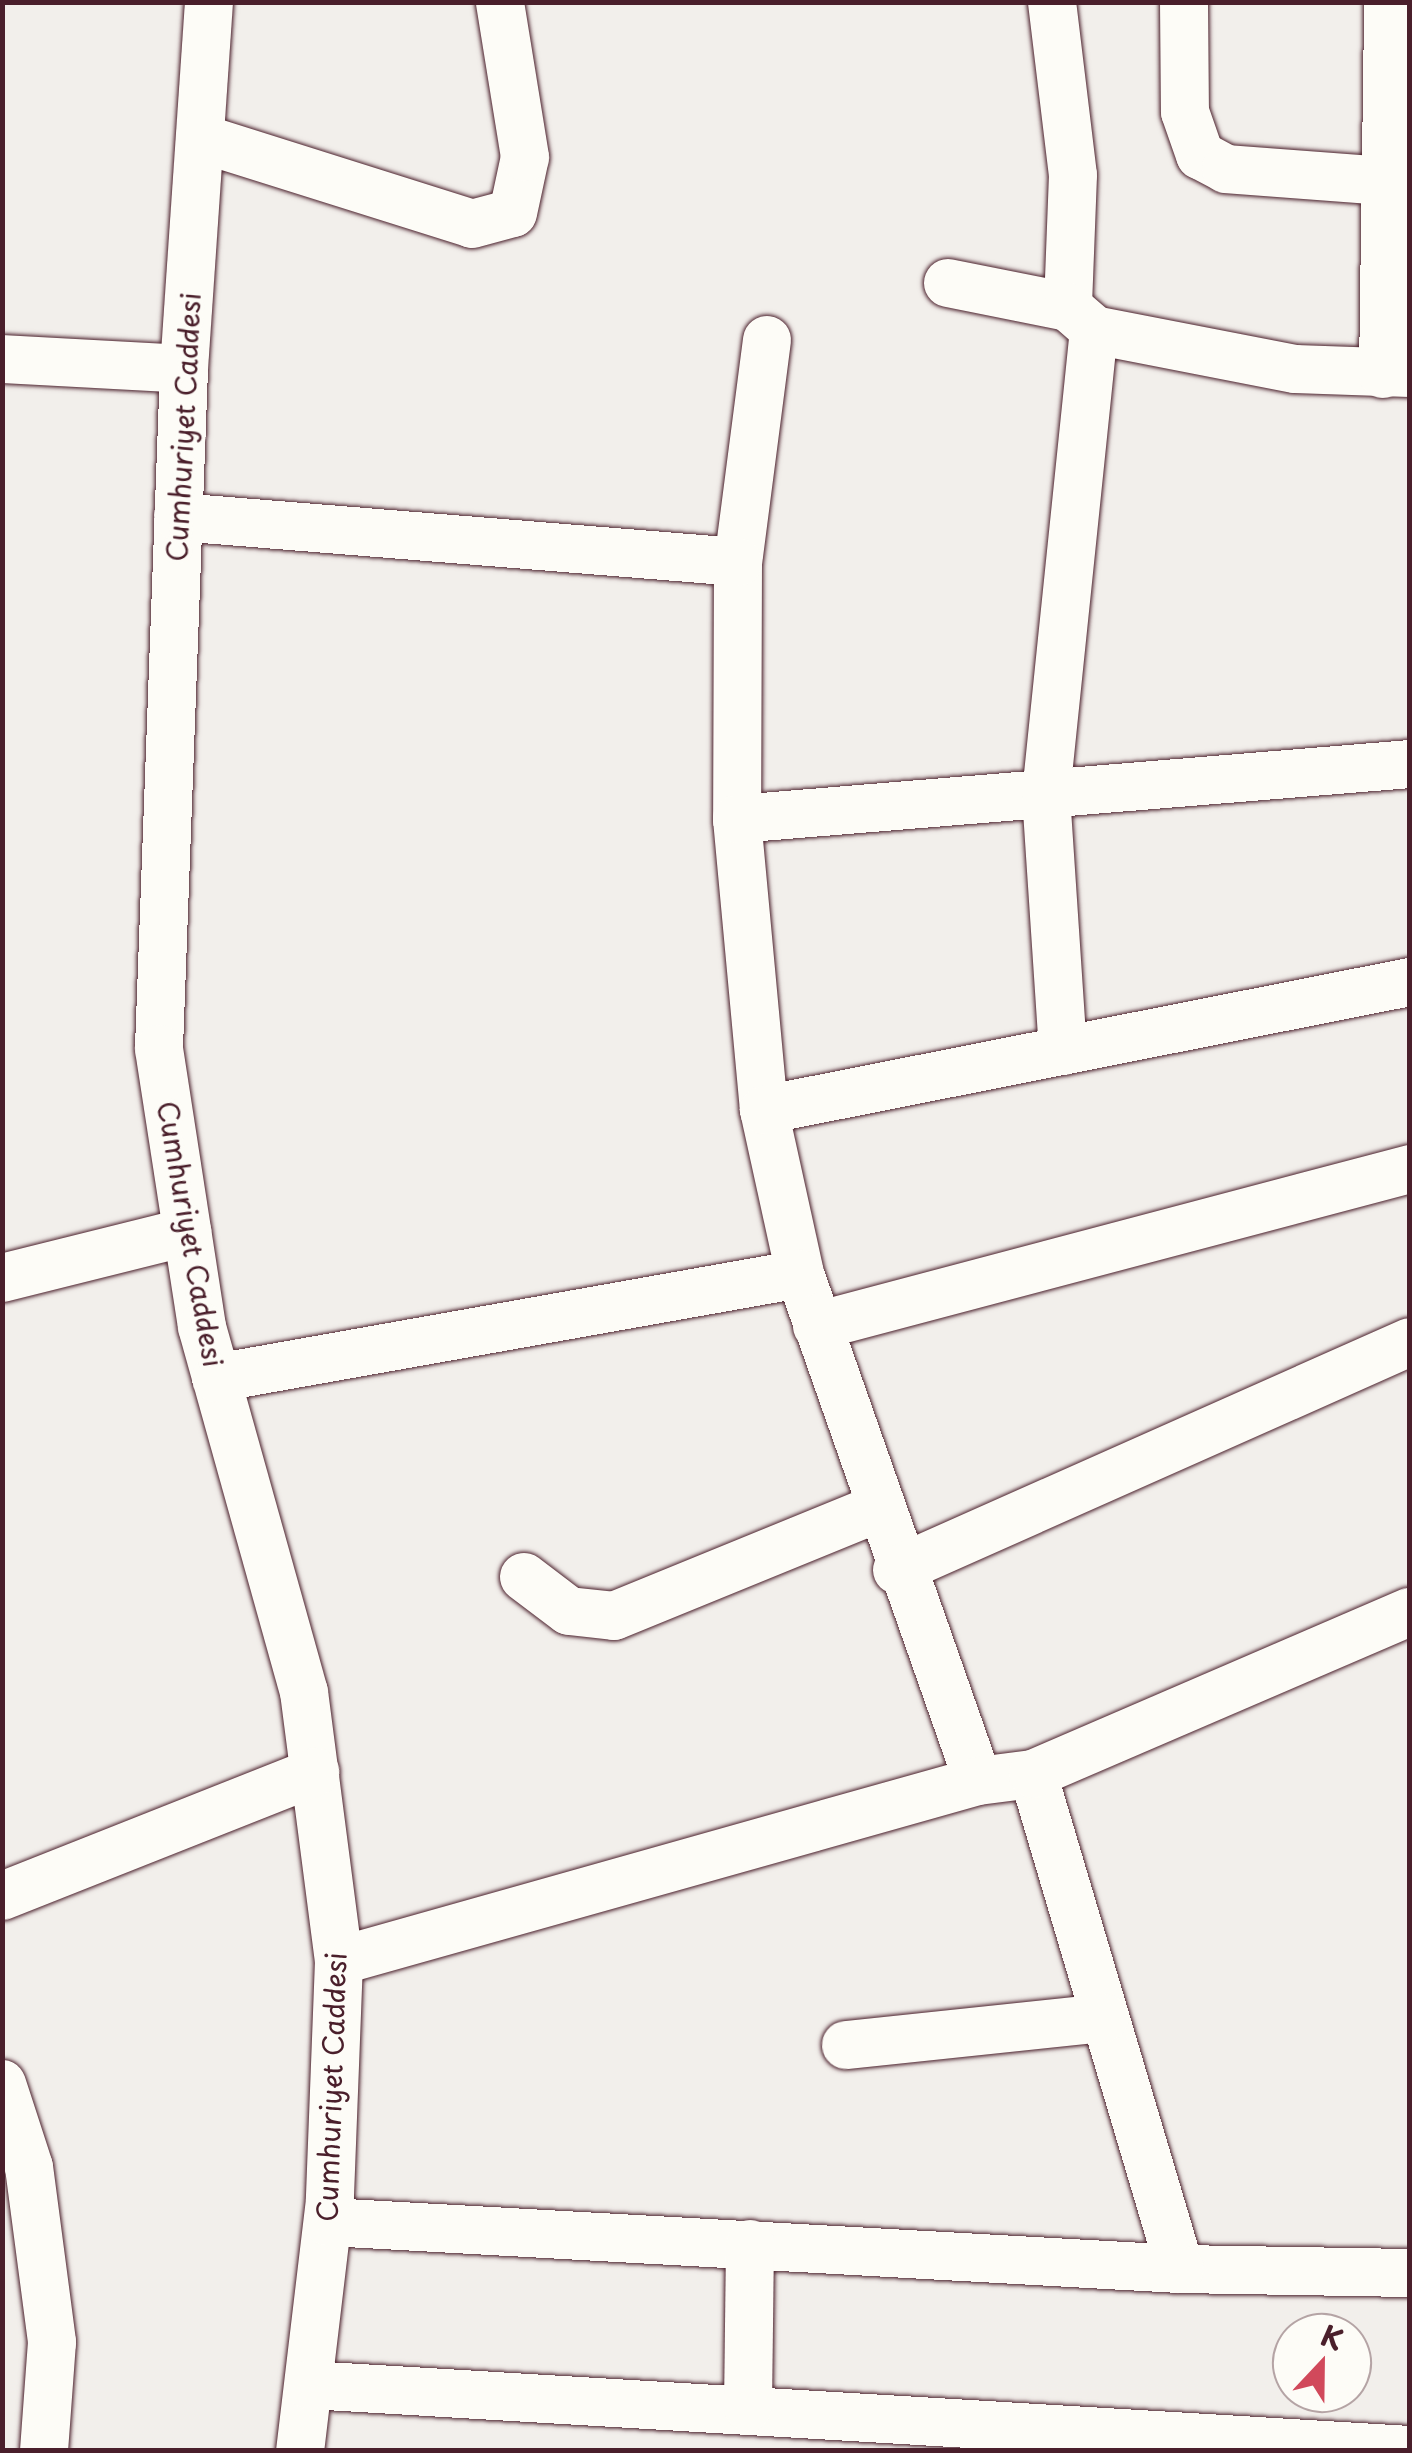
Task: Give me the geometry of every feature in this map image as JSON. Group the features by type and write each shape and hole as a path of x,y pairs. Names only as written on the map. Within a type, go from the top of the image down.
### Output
{"street":[{"name":"Cumhuriyet Caddesi","path":"209,2 184,369 158,1049 187,1232 216,1378 304,1692 339,1962 328,2222 300,2450"},
{"path":"200,138 472,224 513,212 525,157 500,2"},
{"path":"1052,2 1073,175 1081,318 1046,794 1062,1051"},
{"path":"1184,2 1185,112 1200,155 1226,169 1385,181"},
{"path":"948,283 1294,368 1396,373 1385,181 1388,2"},
{"path":"767,340 738,562 737,819 764,1110 800,1274 816,1326 896,1570 978,1781"},
{"path":"2,359 184,369"},
{"path":"178,518 738,562"},
{"path":"737,819 1410,764"},
{"path":"764,1110 1410,982"},
{"path":"816,1326 1410,1169"},
{"path":"2,1278 187,1232"},
{"path":"216,1378 800,1274"},
{"path":"896,1570 1410,1342"},
{"path":"524,1577 569,1611 614,1616 876,1509"},
{"path":"339,1962 978,1781 1033,1774 1410,1612"},
{"path":"2,1896 314,1772"},
{"path":"1033,1774 1180,2269"},
{"path":"846,2046 1106,2018"},
{"path":"2,2084 29,2168 52,2342 44,2450"},
{"path":"328,2222 1180,2269 1410,2273"},
{"path":"748,2407 750,2244"},
{"path":"309,2385 748,2407 1410,2450"}]}
